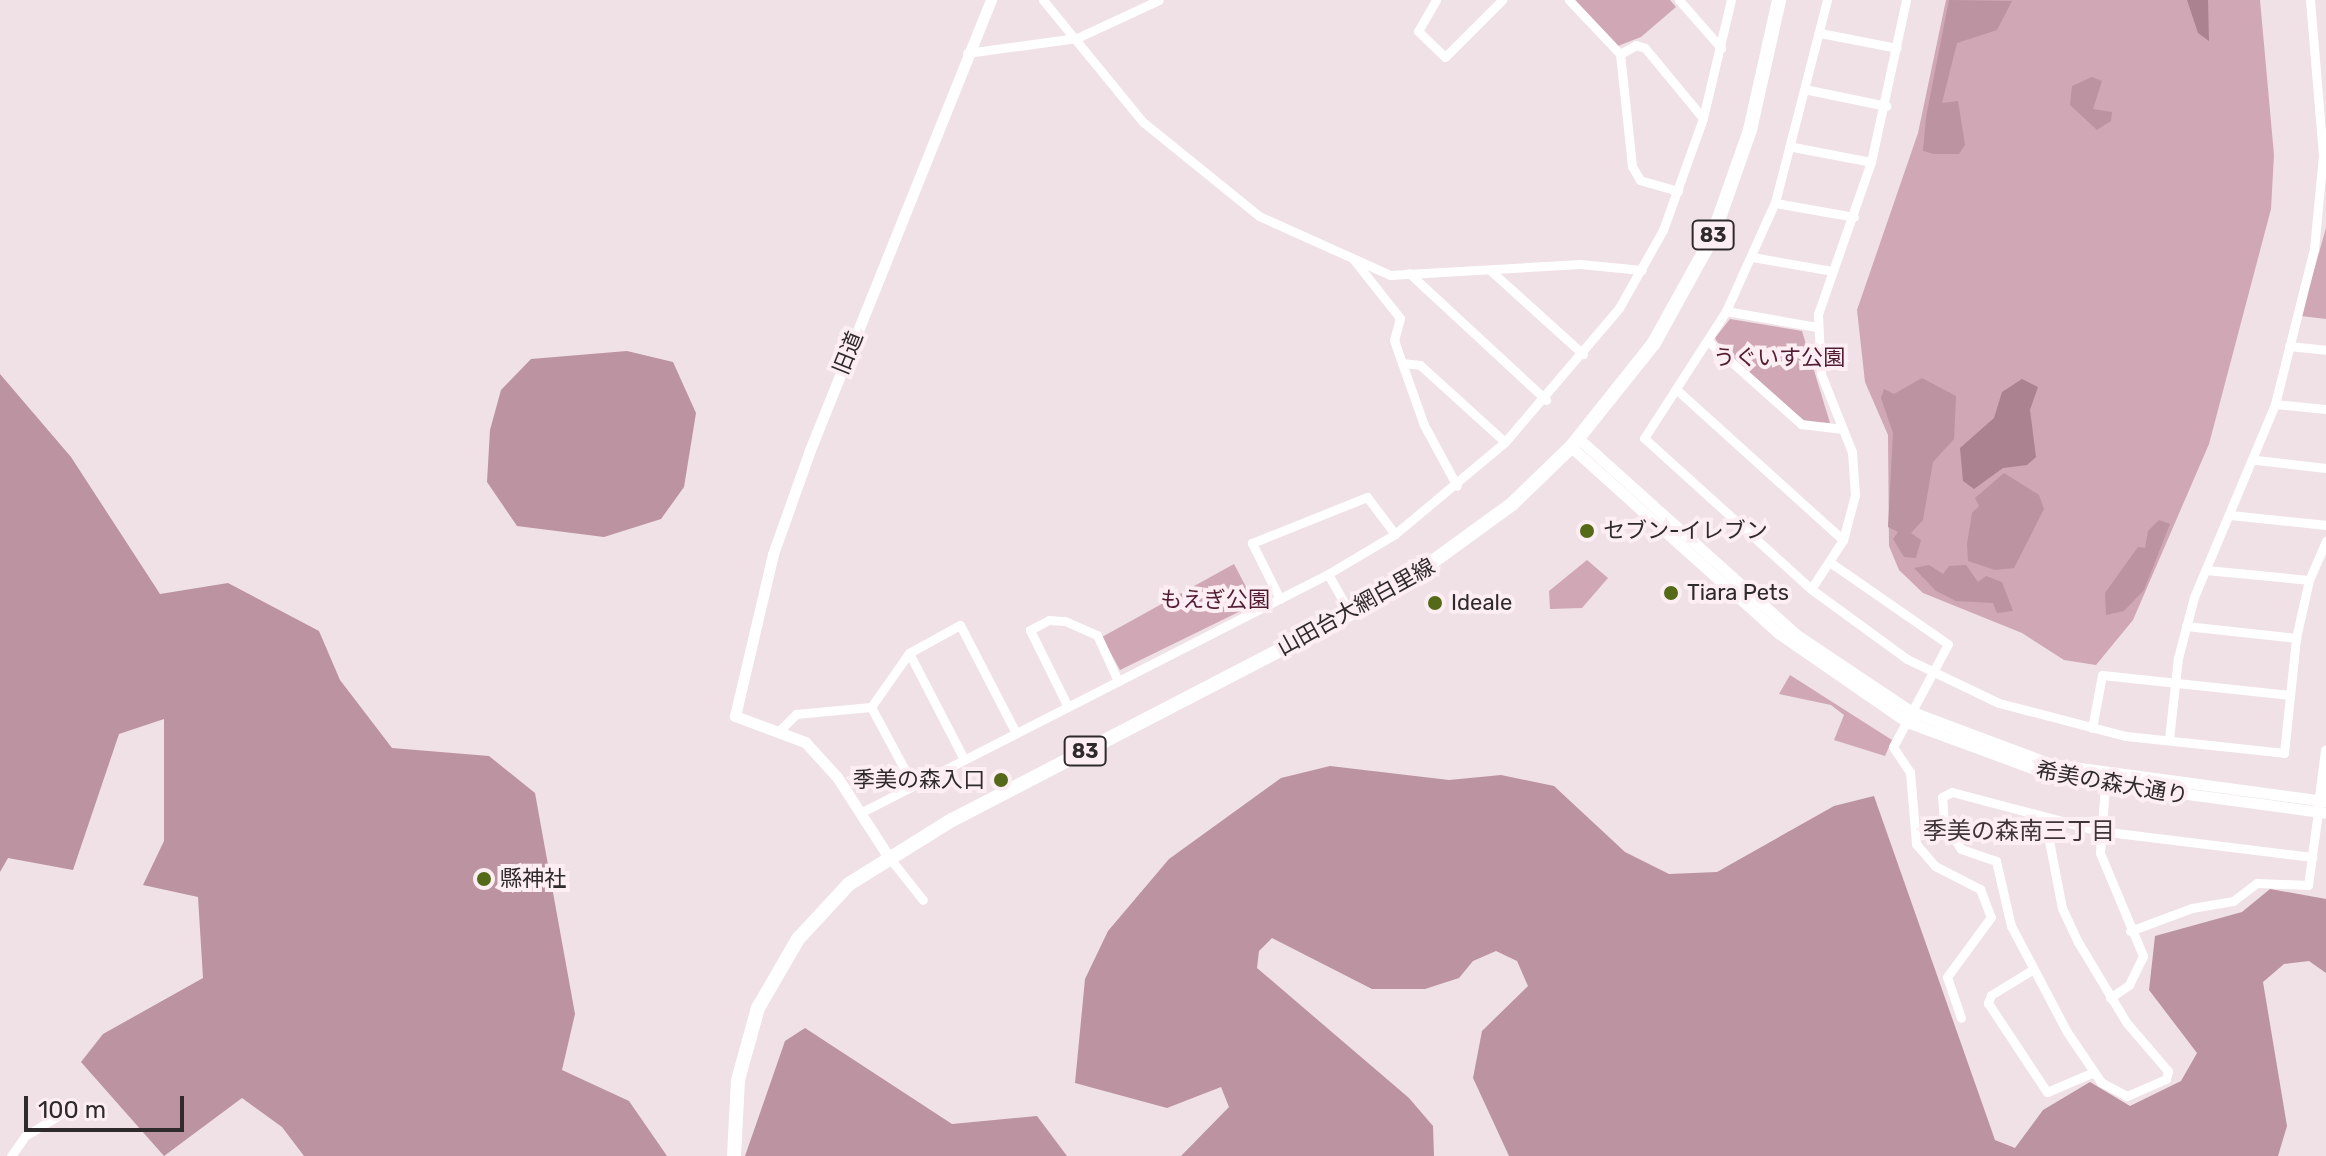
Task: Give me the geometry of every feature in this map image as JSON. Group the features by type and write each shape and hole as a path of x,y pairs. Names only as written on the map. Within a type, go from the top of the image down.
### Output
{"main road":[{"name":"山田台大網白里線","path":"734,1156 742,1054 769,983 830,901 888,856 1350,613 1469,538 1575,442 1654,343 1712,238 1750,130 1779,0"}],"street":[{"name":"旧道","path":"780,730 735,716 773,554 967,53 991,0"},
{"path":"1043,0 1143,122 1259,216 1352,258 1380,270 1409,273 1580,264 1642,270"},
{"path":"967,53 1077,38 1159,0"},
{"path":"1436,0 1418,31 1445,57 1502,0"},
{"path":"1569,0 1620,54 1632,166 1640,180 1678,191"},
{"path":"1679,0 1721,48"},
{"path":"860,813 1328,574 1395,534 1457,486 1505,442 1546,400 1583,354 1642,270 1678,191 1703,118 1731,0"},
{"path":"1827,0 1809,90 1775,203 1726,311 1644,438 1811,589 1872,637 1932,674 1999,703 2092,728 2284,753 2296,638 2309,580 2326,541"},
{"path":"1811,589 1831,563 1843,540 1855,495 1843,429 1821,374 1817,327 1832,271 1854,217 1871,162 1886,106 1906,0"},
{"path":"2169,739 2175,682 2186,626 2206,570 2256,460 2275,404 2323,217 2322,89 2310,0"},
{"path":"2312,21 2326,27"},
{"path":"1820,33 1897,48"},
{"path":"1620,54 1636,45 1645,48 1703,118"},
{"path":"1809,90 1886,106"},
{"path":"1793,147 1871,162"},
{"path":"1775,203 1854,217"},
{"path":"1752,257 1832,271"},
{"path":"1352,258 1400,318 1394,340 1457,486"},
{"path":"1371,280 1380,270"},
{"path":"1491,271 1583,354"},
{"path":"1409,273 1546,400"},
{"path":"1726,311 1817,327"},
{"path":"1708,341 1801,424 1843,429"},
{"path":"2289,346 2326,350"},
{"path":"1402,363 1420,365 1505,442"},
{"path":"1677,390 1843,540"},
{"path":"2275,404 2326,409"},
{"name":"希美の森大通り","path":"1575,442 1730,582 1838,667 1909,717 1996,759 2105,786 2322,807"},
{"path":"2256,460 2326,468"},
{"path":"1280,599 1252,543 1367,497 1395,534"},
{"path":"2230,515 2326,525"},
{"path":"1831,563 1948,644 1893,747 1910,772 1916,844 1935,866 1980,889 1991,917 1947,977 1961,1018"},
{"path":"2206,570 2309,580"},
{"path":"1328,574 1350,613"},
{"path":"1068,707 1030,630 1049,620 1065,621 1097,635 1118,681"},
{"path":"923,900 888,856 821,757 780,730 796,714 871,707 909,653 960,625 1016,733"},
{"path":"2186,626 2296,638"},
{"path":"909,653 964,759"},
{"path":"2092,728 2102,675 2290,695"},
{"path":"871,707 913,785"},
{"name":"希美の森大通り","path":"1909,717 2051,764 2322,807"},
{"path":"2130,931 2192,908 2233,901 2257,883 2308,885 2322,807 2326,750"},
{"path":"2105,786 2100,853 2143,956 2129,985 2110,998"},
{"path":"2045,820 2062,908 2110,998 2168,1071 2166,1079 2127,1096 2094,1072 2032,970 2011,926 1996,861 1961,849 1944,823 1942,797 1952,792 2045,820 2100,831 2312,857"},
{"path":"2032,970 1991,995 1988,1003 2047,1092 2094,1072"},
{"path":"11,1156 25,1136 66,1111"}],"green space":[{"path":"1574,0 1670,0 1676,7 1641,37 1618,46"},
{"path":"1946,0 2260,0 2274,155 2271,209 2209,444 2133,620 2096,665 2064,660 2022,633 1923,593 1899,570 1889,546 1888,435 1865,382 1857,310 1918,133"},
{"path":"2326,228 2326,319 2301,316"},
{"name":"うぐいす公園","path":"1730,319 1802,331 1830,423 1805,422 1719,345 1715,338"},
{"path":"1587,560 1608,578 1582,608 1550,609 1549,591"},
{"name":"もえぎ公園","path":"1234,564 1255,604 1120,670 1102,637"},
{"path":"1790,675 1892,740 1885,756 1834,740 1844,715 1831,705 1779,694"}],"shaded area":[{"path":"1949,0 2012,1 1997,30 1957,43 1942,103 1958,101 1965,145 1959,154 1934,154 1923,151 1926,117"},
{"path":"2187,0 2208,0 2209,41 2198,33"},
{"path":"2092,77 2102,81 2093,109 2112,112 2111,121 2097,130 2070,105 2072,86"},
{"path":"627,351 673,362 696,413 684,487 661,519 604,537 517,526 487,482 490,430 501,390 531,359"},
{"path":"0,374 71,457 160,594 228,583 319,631 340,680 392,748 489,756 535,793 575,1014 562,1070 629,1101 667,1156 304,1156 282,1127 242,1098 164,1156 81,1062 103,1034 203,978 198,897 143,885 164,841 164,719 119,734 73,870 8,858 0,872"},
{"path":"1922,378 1956,396 1954,439 1933,462 1923,520 1911,533 1921,540 1916,558 1904,557 1893,539 1898,532 1888,527 1893,433 1881,398 1884,389 1894,394"},
{"path":"2022,379 2038,387 2030,410 2036,457 2027,465 2003,468 1974,489 1963,481 1960,448 1994,418 2002,392"},
{"path":"2004,473 2039,495 2044,509 2014,568 1995,570 1968,561 1967,544 1972,513 1979,506 1975,498"},
{"path":"2159,520 2170,524 2144,590 2124,611 2106,615 2105,593 2138,547 2145,548 2148,531"},
{"path":"1929,565 1943,574 1949,566 1966,565 1978,582 1986,576 2002,582 2013,611 1997,613 1993,603 1956,601 1936,591 1914,568"},
{"path":"1330,766 1449,780 1501,775 1554,786 1625,852 1669,874 1717,872 1834,806 1874,796 1995,1140 2015,1148 2043,1110 2090,1082 2130,1106 2181,1081 2197,1053 2149,990 2155,936 2242,912 2270,889 2326,899 2326,973 2309,961 2284,964 2263,982 2287,1126 2278,1156 1509,1156 1473,1078 1482,1031 1528,986 1517,961 1496,951 1473,961 1459,978 1425,989 1372,989 1272,938 1259,951 1257,968 1409,1098 1433,1126 1434,1156 1181,1156 1229,1107 1221,1087 1167,1108 1075,1083 1085,979 1108,931 1169,859 1281,778"},
{"path":"805,1028 952,1124 1037,1116 1067,1156 745,1156 785,1041"}],"place":[{"name":"セブン-イレブン","path":"1587,531"},
{"name":"Tiara Pets","path":"1671,593"},
{"name":"Ideale","path":"1435,603"},
{"name":"季美の森入口","path":"1001,780"},
{"name":"縣神社","path":"484,879"}],"district":[{"name":"季美の森南三丁目","path":"2019,832"}]}
